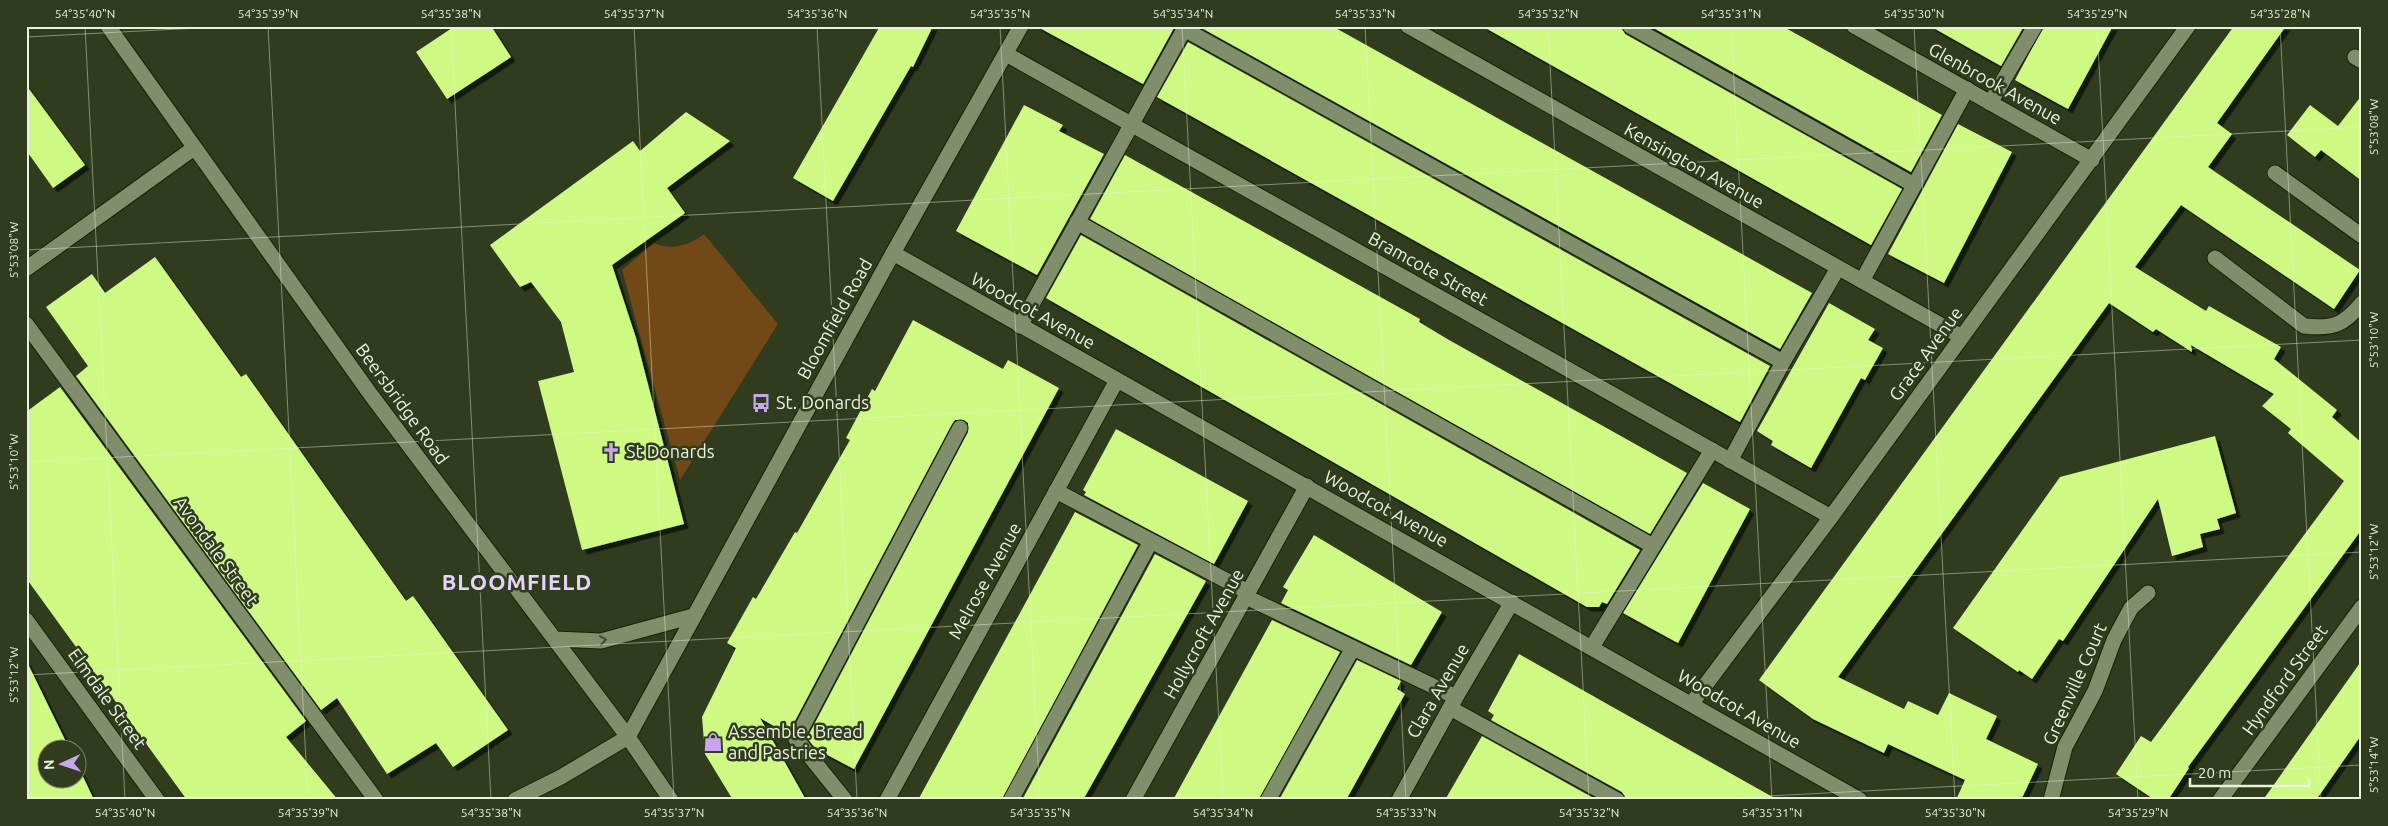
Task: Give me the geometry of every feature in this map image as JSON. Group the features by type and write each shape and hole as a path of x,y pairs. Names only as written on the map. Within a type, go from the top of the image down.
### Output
{"street":[{"name":"Beersbridge Road","path":"108,26 371,395 628,737 671,800"},
{"name":"Bloomfield Road","path":"628,737 893,253 1021,26"},
{"name":"Kensington Avenue","path":"1408,26 1962,337"},
{"path":"1630,26 1914,185"},
{"name":"Glenbrook Avenue","path":"1854,26 2092,160"},
{"path":"1990,103 2035,26"},
{"name":"Grace Avenue","path":"1692,703 1831,517 2188,26"},
{"path":"1020,326 1185,28 1783,362"},
{"name":"Bramcote Street","path":"1006,54 1831,517"},
{"path":"1862,281 1967,89"},
{"path":"26,269 194,148"},
{"path":"2275,173 2362,236"},
{"path":"1077,222 1653,546"},
{"name":"Woodcot Avenue","path":"893,253 1692,703 1860,800"},
{"path":"2215,258 2304,326 2320,328 2336,326 2350,317 2362,304"},
{"path":"1730,461 1783,362 1838,268"},
{"name":"Avondale Street","path":"26,324 376,800"},
{"name":"Melrose Avenue","path":"887,800 1117,380"},
{"path":"845,800 796,739 960,428"},
{"path":"1592,647 1712,450"},
{"name":"Hollycroft Avenue","path":"1133,800 1307,486"},
{"path":"1056,491 1453,702 1617,800"},
{"path":"1011,800 1151,541"},
{"name":"Greenville Court","path":"2051,800 2065,747 2095,691 2114,640 2131,608 2148,593"},
{"name":"Clara Avenue","path":"1399,800 1453,702 1512,602"},
{"name":"Hyndford Street","path":"2220,800 2362,607"},
{"path":"554,639 601,641 693,616"},
{"name":"Elmdale Street","path":"26,620 157,800"},
{"path":"1268,800 1353,648"},
{"path":"515,800 561,777 628,737"}],"shaded area":[{"path":"704,234 778,324 680,480 622,270 654,243 667,247 680,246"}],"building":[{"path":"455,26 491,26 511,57 447,99 416,52"},
{"path":"880,26 933,26 913,67 911,66 833,201 793,178"},
{"path":"1036,26 1175,26 1143,84"},
{"path":"1198,26 1332,26 1812,293 1780,349"},
{"path":"1482,26 1621,26 1625,34 1902,189 1871,245"},
{"path":"1650,26 1782,26 1942,115 1911,172"},
{"path":"1930,26 2024,26 2001,66"},
{"path":"2044,26 2113,26 2068,109 2015,80"},
{"path":"2234,26 2286,26 2217,123 2232,134 2208,167 2360,270 2334,309 2181,205 2135,267 2206,311 2209,306 2281,347 2274,359 2337,410 2332,417 2362,443 2362,529 2188,767 2168,800 2155,800 2116,774 2141,736 2151,742 2344,481 2288,433 2291,429 2262,406 2274,394 2191,345 2192,352 2156,329 2153,332 2109,303 1838,677 1904,709 1908,701 1938,715 1949,693 1997,716 1986,739 2038,764 2021,800 1956,800 1965,780 1888,744 1884,753 1813,719 1759,680"},
{"path":"1188,42 1770,366 1740,422 1157,97"},
{"path":"26,85 85,165 53,188 26,150"},
{"path":"2362,95 2362,181 2321,150 2315,157 2287,135 2310,105 2338,126"},
{"path":"1024,105 1063,125 1059,131 1104,154 1037,275 956,231"},
{"path":"686,112 730,141 667,188 685,213 612,265 636,338 684,524 582,550 538,381 574,372 561,322 531,282 520,287 490,245 633,141 640,151"},
{"path":"1958,124 2012,152 1944,283 1888,254"},
{"path":"1125,155 1420,319 1419,322 1449,340 1687,473 1650,534 1090,219"},
{"path":"1081,235 1640,550 1607,604 1602,602 1599,607 1587,607 1046,298"},
{"path":"155,257 241,377 246,374 406,601 413,596 508,730 453,767 436,743 387,774 337,698 321,710 76,376 88,366 46,307 92,274 105,293"},
{"path":"1829,303 1875,329 1868,340 1883,348 1865,380 1861,378 1811,468 1771,445 1773,441 1757,431"},
{"path":"913,320 1003,369 1008,360 1059,388 854,769 816,749 807,738 968,432 968,423 964,420 955,420 952,424 788,734 760,718 806,800 733,800 705,754 702,717 736,648 727,643 753,597 756,599 795,532 797,533 850,440 846,438 872,389 875,391"},
{"path":"60,387 306,721 286,737 338,800 187,800 26,578 26,412"},
{"path":"1116,429 1248,501 1214,564 1084,495 1086,492 1083,490"},
{"path":"2215,436 2236,513 2217,519 2220,529 2200,534 2203,547 2172,556 2158,499 2063,641 2059,639 2032,679 2019,670 2018,672 1953,628 2060,477"},
{"path":"1703,483 1750,509 1678,643 1623,613"},
{"path":"1075,512 1138,545 1002,800 918,800"},
{"path":"1314,535 1442,612 1411,665 1281,603 1288,590 1283,587"},
{"path":"1155,554 1206,581 1083,800 1022,800"},
{"path":"1272,620 1340,652 1259,800 1173,800"},
{"path":"1519,654 1778,800 1626,800 1622,792 1491,720 1494,715 1488,711"},
{"path":"26,660 64,738 38,738 38,788 88,787 94,800 26,800"},
{"path":"1357,660 1401,681 1397,689 1405,694 1346,800 1279,800"},
{"path":"2362,660 2362,734 2316,800 2263,800"},
{"path":"1482,736 1597,800 1445,800"}],"place":[{"name":"St. Donards","path":"761,403"},
{"name":"St Donards","path":"611,452"},
{"name":"Assemble. Bread and Pastries","path":"713,742"}],"district":[{"name":"BLOOMFIELD","path":"517,582"}]}
